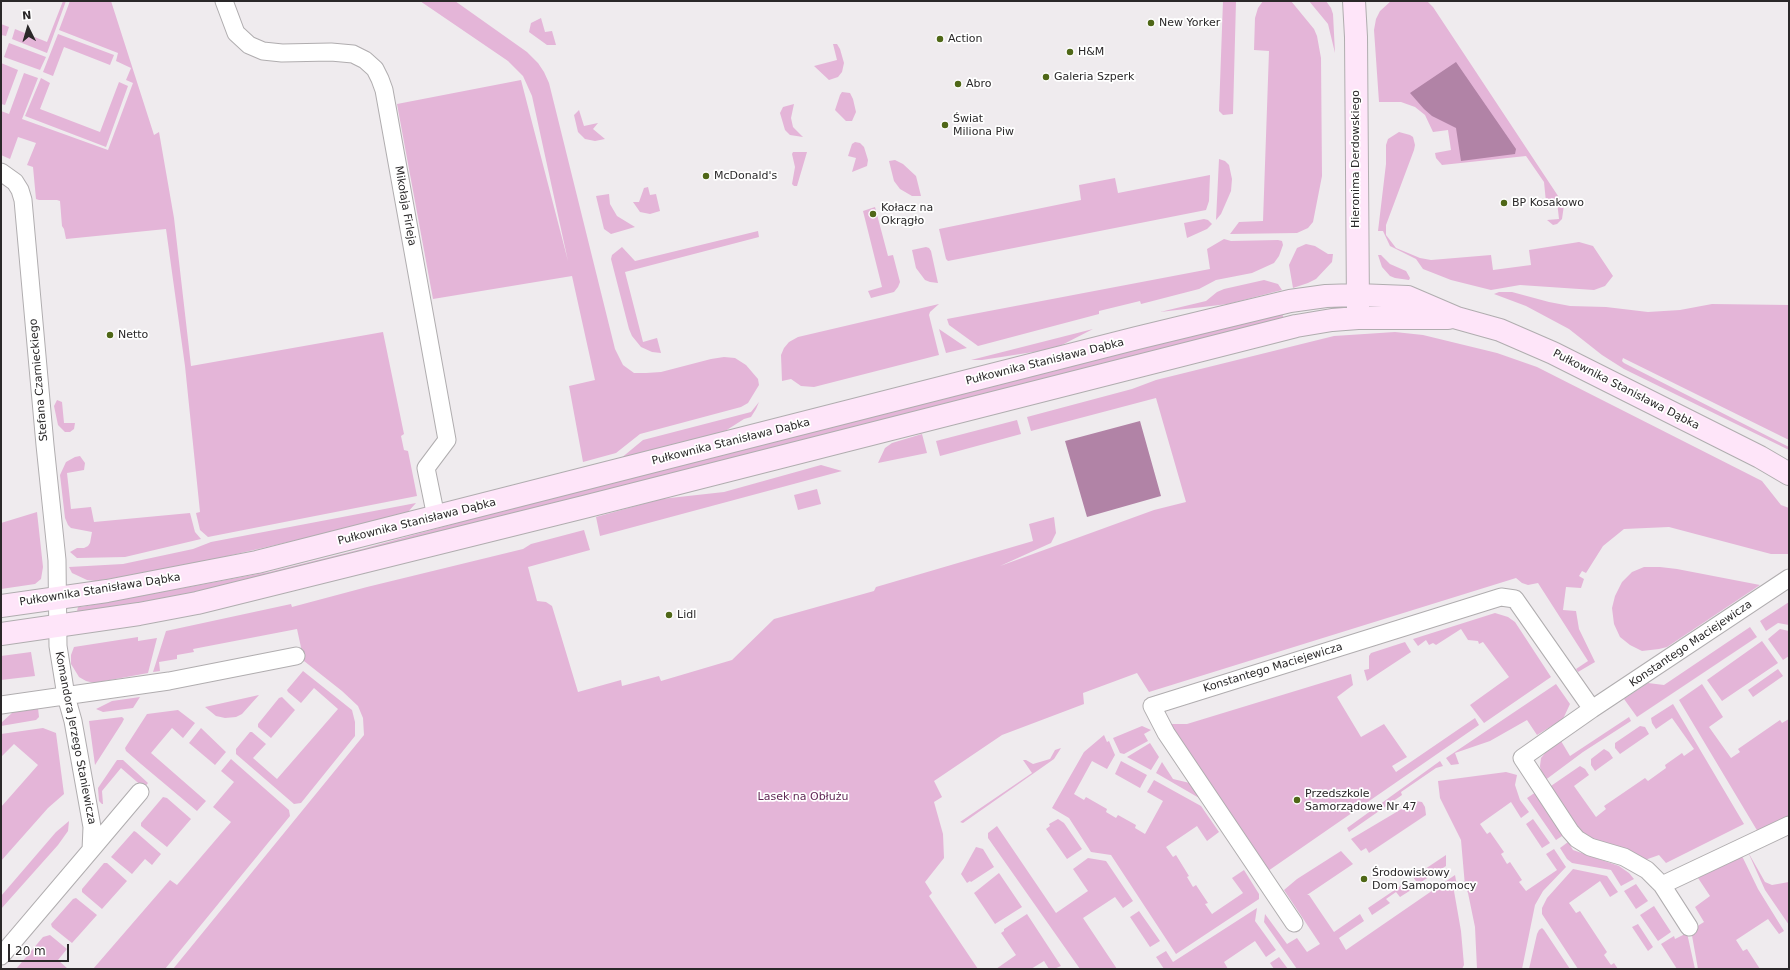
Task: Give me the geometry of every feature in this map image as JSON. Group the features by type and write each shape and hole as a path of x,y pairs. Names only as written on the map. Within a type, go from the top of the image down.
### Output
{"street":[{"name":"Mikołaja Firleja","path":"224,1 236,33 249,45 263,50 282,53 331,52 353,54 365,60 375,69 380,79 384,90 447,440 426,468 436,517"},
{"name":"Hieronima Derdowskiego","path":"1354,1 1356,37 1358,318"},
{"name":"Stefana Czarnieckiego","path":"1,172 15,182 20,190 23,200 57,560 59,626"},
{"name":"Pułkownika Stanisława Dąbka","path":"1,606 168,580 256,562 1137,338 1290,301 1326,296 1357,295 1408,297 1457,318 1500,330 1553,353 1760,457 1789,474"},
{"name":"Pułkownika Stanisława Dąbka","path":"1,634 139,614 197,602 584,507 1281,330 1332,320 1358,318 1457,318"},
{"name":"Konstantego Maciejewicza","path":"1689,927 1662,885 1646,870 1628,859 1590,847 1570,831 1522,758 1592,709 1789,578"},
{"name":"Konstantego Maciejewicza","path":"1294,923 1166,733 1152,706 1501,597 1516,599 1592,709"},
{"name":"Komandora Jerzego Staniewicza","path":"59,626 58,646 66,696 73,721 92,827 91,850"},
{"path":"1,705 169,681 296,656"},
{"name":"Komandora Jerzego Staniewicza","path":"1,956 140,792"},
{"path":"1662,885 1789,824"}],"green space":[{"path":"63,1 66,1 47,53 12,39 15,29 47,42"},
{"path":"70,1 111,1 154,135 159,132 174,218 191,366 383,332 404,434 401,436 404,450 408,451 417,496 208,537 200,530 196,513 200,512 185,366 166,229 66,239 62,226 60,201 36,199 33,167 27,165 36,143 18,137 10,159 1,155 1,111 9,114 24,73 38,78 22,119 108,150 133,83 126,80 131,68 116,61 118,53 59,30"},
{"path":"420,1 455,1 527,52 538,63 544,72 549,83 615,349 623,365 634,373 646,373 661,372 711,359 724,357 735,358 746,365 758,379 759,385 748,403 741,407 640,434 616,453 583,462 569,386 595,380 572,276 433,299 397,104 521,80 568,261 532,96 523,76 508,61"},
{"path":"1223,1 1236,1 1233,114 1223,115 1219,111"},
{"path":"1263,1 1291,1 1314,29 1317,36 1321,58 1322,176 1313,222 1308,228 1297,233 1230,234 1239,222 1263,221 1269,51 1254,50 1255,18 1258,8"},
{"path":"1309,1 1326,1 1331,8 1333,14 1335,53 1328,24"},
{"path":"1391,1 1427,1 1433,7 1564,205 1562,219 1557,224 1553,225 1547,220 1559,219 1557,201 1546,202 1544,182 1526,156 1442,165 1436,158 1435,153 1451,150 1448,130 1433,132 1425,115 1415,107 1401,102 1379,102 1374,30 1376,19 1380,11"},
{"path":"541,18 545,32 552,31 556,45 547,45 529,32 531,23"},
{"path":"1,24 9,27 6,36 1,35"},
{"path":"58,34 114,55 110,65 64,47 53,76 43,72"},
{"path":"9,43 46,57 40,70 4,57"},
{"path":"833,44 837,44 840,49 844,63 842,72 838,77 829,80 814,66 837,60"},
{"path":"1,63 18,70 5,105 1,104"},
{"path":"41,78 50,83 40,109 100,132 119,82 128,86 106,147 25,116"},
{"path":"842,92 850,93 853,99 856,112 852,121 846,121 835,110"},
{"path":"794,104 791,118 793,127 803,137 790,135 785,130 780,113 783,107"},
{"path":"579,110 584,126 598,123 593,129 605,139 595,141 585,139 578,132 574,115"},
{"path":"1399,132 1413,137 1415,145 1386,225 1386,235 1396,248 1420,258 1431,260 1491,255 1493,270 1531,265 1529,250 1579,242 1593,246 1613,276 1605,286 1594,290 1520,285 1491,290 1451,280 1423,269 1416,259 1390,246 1383,231 1378,231 1386,164 1386,145 1388,139"},
{"path":"855,142 860,143 864,147 868,160 867,166 852,172 856,158 848,156 852,144"},
{"path":"793,152 807,152 797,186 792,184 795,167 792,154"},
{"path":"1219,159 1225,161 1229,165 1232,179 1231,191 1221,214 1216,220"},
{"path":"895,160 903,164 916,176 921,196 912,196 900,189 894,181 889,161"},
{"path":"1210,175 1209,201 1206,210 948,261 946,259 939,229 1081,200 1079,185 1115,178 1118,193"},
{"path":"648,187 650,195 656,194 660,211 650,214 640,212 633,202 639,202 644,188"},
{"path":"609,194 610,204 617,216 635,227 611,234 604,229 596,196"},
{"path":"875,207 888,256 893,255 900,282 894,292 871,298 868,291 882,287 863,211"},
{"path":"1204,219 1208,220 1212,224 1207,229 1187,238 1184,223"},
{"path":"758,231 759,237 625,272 643,342 657,338 661,353 652,352 641,347 632,336 629,329 611,259 612,255 622,247 635,261"},
{"path":"1224,239 1231,241 1278,240 1282,241 1283,245 1279,256 1274,263 1252,273 1216,280 1199,289 1141,304 1140,301 1099,311 1099,314 978,346 949,325 947,319 1210,269 1207,249"},
{"path":"1306,244 1315,246 1328,254 1333,254 1332,262 1316,279 1293,288 1289,265 1297,248"},
{"path":"926,247 931,251 938,283 925,280 916,268 912,250"},
{"path":"1378,255 1381,255 1390,264 1406,271 1410,278 1409,280 1390,276 1382,267"},
{"path":"1264,280 1278,284 1282,290 1228,304 1160,312 1206,301 1217,292 1224,289"},
{"path":"1499,292 1512,292 1570,306 1606,307 1648,312 1680,310 1712,304 1789,305 1789,440 1623,358 1622,361 1789,447 1789,450 1624,369 1602,355 1569,329 1526,306 1494,294"},
{"path":"939,304 930,312 929,315 939,355 814,387 801,386 791,379 782,381 781,355 789,342 798,337"},
{"path":"1282,313 1284,319 823,437 168,599 77,611 78,607 269,572 362,549 567,493"},
{"path":"939,329 967,348 946,353"},
{"path":"1093,329 1058,347 982,360 971,360"},
{"name":"Lasek na Obłużu","path":"1395,332 1423,335 1497,353 1537,367 1762,481 1781,505 1789,508 1789,554 1771,554 1669,527 1624,529 1603,546 1586,573 1582,571 1579,576 1584,579 1581,588 1566,587 1563,610 1576,611 1579,629 1595,662 1578,672 1576,669 1588,661 1538,583 1528,585 1522,583 1516,578 1149,692 1137,673 1083,693 1084,704 1002,735 934,781 942,797 934,802 943,834 944,858 925,882 932,893 929,896 978,969 173,969 364,735 363,718 358,706 342,691 304,661 297,629 193,649 194,652 177,655 177,659 159,662 160,671 153,672 166,631 291,604 292,607 523,549 531,544 584,530 590,550 528,567 537,601 546,602 552,606 578,692 621,680 622,686 659,676 661,681 732,660 774,619 874,591 876,587 1033,541 1029,524 1054,517 1056,533 1051,543 1000,566 1154,510 1186,502 1156,398 1031,431 1027,417 1132,389 1156,380 1334,336"},
{"path":"57,400 62,402 64,423 75,423 74,429 70,432 65,432 58,425 54,406"},
{"path":"759,402 751,417 744,419 722,433 620,459 643,440 751,412"},
{"path":"1017,420 1021,434 940,456 936,441"},
{"path":"922,434 927,453 878,463 885,448 892,443"},
{"path":"80,456 85,463 84,470 67,473 71,509 91,507 94,522 190,513 195,532 201,539 125,557 77,558 70,552 77,548 84,548 88,546 92,532 71,528 68,525 65,518 60,475 66,462"},
{"path":"821,465 842,471 600,536 596,517 661,499 724,492"},
{"path":"817,489 821,504 798,510 794,495"},
{"path":"416,503 407,513 323,534 219,558 120,577 96,581 87,580 72,573 69,567 123,564 193,549 211,542"},
{"path":"37,512 43,567 41,579 35,584 1,589 1,523"},
{"path":"1644,567 1677,569 1760,585 1667,647 1642,651 1630,645 1620,637 1614,624 1612,608 1615,596 1622,582 1632,572"},
{"path":"1789,602 1789,625 1778,623 1766,631 1760,621"},
{"path":"1495,613 1508,617 1515,622 1551,677 1484,723 1470,705 1509,677 1483,642 1479,644 1478,641 1468,640 1461,629 1436,645 1433,643 1429,645 1426,640 1418,646 1413,639"},
{"path":"1750,627 1757,637 1637,717 1624,699 1648,683 1664,685"},
{"path":"1780,629 1789,631 1789,656 1783,660 1768,639"},
{"path":"138,637 138,641 157,638 148,673 94,683 79,677 71,664 71,655 74,647"},
{"path":"1762,641 1778,663 1722,701 1707,680"},
{"path":"1405,642 1411,652 1367,681 1364,670 1369,669 1369,656 1371,653"},
{"path":"31,652 35,676 1,680 1,656"},
{"path":"1778,669 1783,676 1753,697 1748,690"},
{"path":"303,671 352,710 355,722 355,736 301,803 294,804 236,754 236,749 250,732 252,732 266,744 253,758 277,779 338,709 314,688 301,703 288,692 287,690"},
{"name":"Przedszkole Samorządowe Nr 47","path":"1351,674 1353,685 1337,697 1361,737 1384,724 1407,757 1392,766 1396,772 1475,718 1479,725 1268,871 1172,728 1172,724 1187,724"},
{"path":"1556,684 1570,704 1563,719 1537,735 1527,720 1490,741 1455,753 1459,764 1451,765 1446,758"},
{"path":"1702,684 1723,717 1709,727 1731,758 1740,752 1738,749 1780,720 1782,723 1789,719 1789,817 1758,832 1679,700"},
{"path":"259,695 242,714 236,717 225,718 216,716 205,707"},
{"path":"140,697 133,708 103,712 96,709 112,701"},
{"path":"282,697 295,710 271,738 258,727 258,724 279,698"},
{"path":"1673,704 1744,824 1666,863 1659,855 1645,860 1587,839 1580,832 1548,788 1580,766 1585,769 1589,775 1574,786 1596,817 1606,809 1604,806 1645,778 1648,781 1666,768 1665,765 1682,753 1684,756 1694,749 1672,718 1656,729 1652,723 1651,718"},
{"path":"38,708 39,717 36,720 1,726 1,723 13,712"},
{"path":"178,710 195,723 183,738 172,728 151,753 206,801 197,811 126,751 125,748 147,714"},
{"path":"122,717 124,719 122,723 95,765 89,721"},
{"path":"1629,717 1631,721 1583,752 1544,781 1541,774 1541,758 1549,748 1561,741 1570,756"},
{"path":"1142,726 1151,730 1144,734 1148,741 1124,754 1120,753 1113,738"},
{"path":"1640,726 1645,727 1649,734 1620,754 1615,748 1615,743"},
{"path":"43,728 56,733 64,794 48,808 1,861 1,807 38,765 14,744 1,757 1,734"},
{"path":"201,728 226,752 215,765 189,743"},
{"path":"1104,735 1107,742 1109,741 1115,755 1107,769 1092,761 1074,794 1084,800 1086,797 1107,809 1106,812 1116,818 1118,815 1136,825 1135,828 1145,834 1163,801 1147,792 1154,780 1201,806 1219,832 1207,841 1197,826 1166,847 1173,857 1176,855 1189,876 1187,877 1193,887 1196,885 1208,903 1205,904 1212,914 1243,893 1232,878 1244,870 1259,894 1259,899 1176,954 1111,855 1091,852 1069,818 1052,808 1084,752"},
{"path":"1150,743 1159,757 1151,770 1127,757"},
{"path":"1061,748 1054,759 963,823 960,822 1032,773 1023,760 1033,764 1050,759 1055,750"},
{"path":"1604,749 1609,752 1613,758 1595,771 1591,765 1591,759"},
{"path":"231,759 289,810 290,816 165,969 93,969 170,880 177,885 231,822 213,807 234,782 221,771"},
{"path":"117,760 123,760 148,783 144,788 121,768 102,791 102,804 99,801 98,788"},
{"path":"1121,761 1147,775 1140,788 1115,774"},
{"path":"1440,761 1443,766 1436,768 1401,792 1402,795 1349,832 1347,828"},
{"path":"1162,762 1173,779 1194,784 1206,802 1156,773"},
{"path":"1506,772 1517,775 1515,785 1520,800 1529,812 1521,818 1511,802 1480,824 1487,834 1490,832 1504,852 1501,854 1507,864 1510,862 1522,880 1519,882 1526,891 1557,870 1546,854 1554,849 1566,867 1543,891 1535,905 1522,969 1477,969 1475,927 1468,893 1465,886 1461,840 1440,798 1438,781"},
{"path":"1536,792 1565,834 1556,840 1527,798"},
{"path":"163,797 167,798 191,819 167,847 141,826 141,823"},
{"path":"1415,801 1422,802 1425,807 1426,815 1369,853 1366,848 1361,851 1351,839"},
{"path":"1058,819 1064,823 1082,849 1067,859 1046,829 1050,826 1049,824"},
{"path":"1533,819 1550,843 1542,848 1526,824"},
{"path":"69,821 68,831 58,845 1,909 1,896 56,832"},
{"path":"997,826 1056,913 1088,891 1073,869 1088,858 1106,861 1133,901 1123,908 1115,897 1083,918 1117,969 1080,969 988,838 988,833"},
{"path":"134,831 161,854 152,865 145,859 132,874 111,857"},
{"path":"1568,842 1573,850 1619,866 1629,873 1634,879 1621,886 1611,870 1572,863 1567,859 1560,848"},
{"path":"976,847 983,849 994,867 967,883 961,874"},
{"path":"1341,851 1353,864 1307,895 1309,895 1334,932 1360,914 1364,921 1339,938 1346,950 1455,875 1457,886 1454,891 1461,931 1464,965 1462,969 1297,969 1264,922 1265,914 1287,944 1297,938 1307,952 1320,944 1284,890 1297,879"},
{"path":"1748,852 1765,882 1772,885 1789,882 1789,925 1765,890"},
{"path":"1446,855 1446,866 1418,884 1413,877"},
{"path":"1742,856 1758,889 1784,931 1779,934 1768,919 1736,940 1743,951 1747,949 1760,969 1698,969 1691,930 1704,922 1695,907 1710,896 1698,878"},
{"path":"104,863 107,863 127,881 102,909 82,892 82,889"},
{"path":"1573,869 1607,876 1618,892 1610,897 1600,881 1569,903 1576,913 1580,911 1607,952 1604,955 1611,965 1614,963 1618,969 1578,969 1542,914 1542,908 1547,898"},
{"path":"999,873 1022,907 995,924 974,893"},
{"path":"1405,883 1411,890 1400,897 1396,892 1386,899 1390,903 1372,915 1368,908"},
{"path":"1636,884 1648,901 1636,909 1624,891"},
{"path":"76,898 97,915 72,943 52,927 51,924 73,899"},
{"path":"1654,906 1671,932 1658,941 1640,915"},
{"path":"1257,908 1255,921 1276,950 1266,957 1255,941 1224,962 1228,969 1164,969 1156,957 1166,951 1173,962"},
{"path":"1139,911 1160,941 1150,947 1130,917"},
{"path":"1027,914 1061,966 1054,969 1049,969 1044,961 1031,969 996,969 1016,955 1001,933 1004,929"},
{"path":"1638,924 1653,947 1648,951 1632,927"},
{"path":"1542,928 1570,969 1529,969 1537,934"},
{"path":"1687,933 1695,969 1677,969 1661,944 1674,936 1675,939"},
{"path":"50,935 67,949 58,960 68,969 16,969 43,937"},
{"path":"1279,957 1288,969 1274,969 1270,963"}],"shaded area":[{"path":"1456,62 1516,149 1515,154 1461,161 1456,128 1432,116 1410,93"},
{"path":"1140,421 1161,496 1087,517 1065,441"}],"place":[{"name":"New Yorker","path":"1151,23"},
{"name":"Action","path":"940,39"},
{"name":"H&M","path":"1070,52"},
{"name":"Galeria Szperk","path":"1046,77"},
{"name":"Abro","path":"958,84"},
{"name":"Świat Miliona Piw","path":"945,125"},
{"name":"McDonald's","path":"706,176"},
{"name":"BP Kosakowo","path":"1504,203"},
{"name":"Kołacz na Okrągło","path":"873,214"},
{"name":"Netto","path":"110,335"},
{"name":"Lidl","path":"669,615"},
{"name":"Przedszkole Samorządowe Nr 47","path":"1297,800"},
{"name":"Środowiskowy Dom Samopomocy","path":"1364,879"}]}
